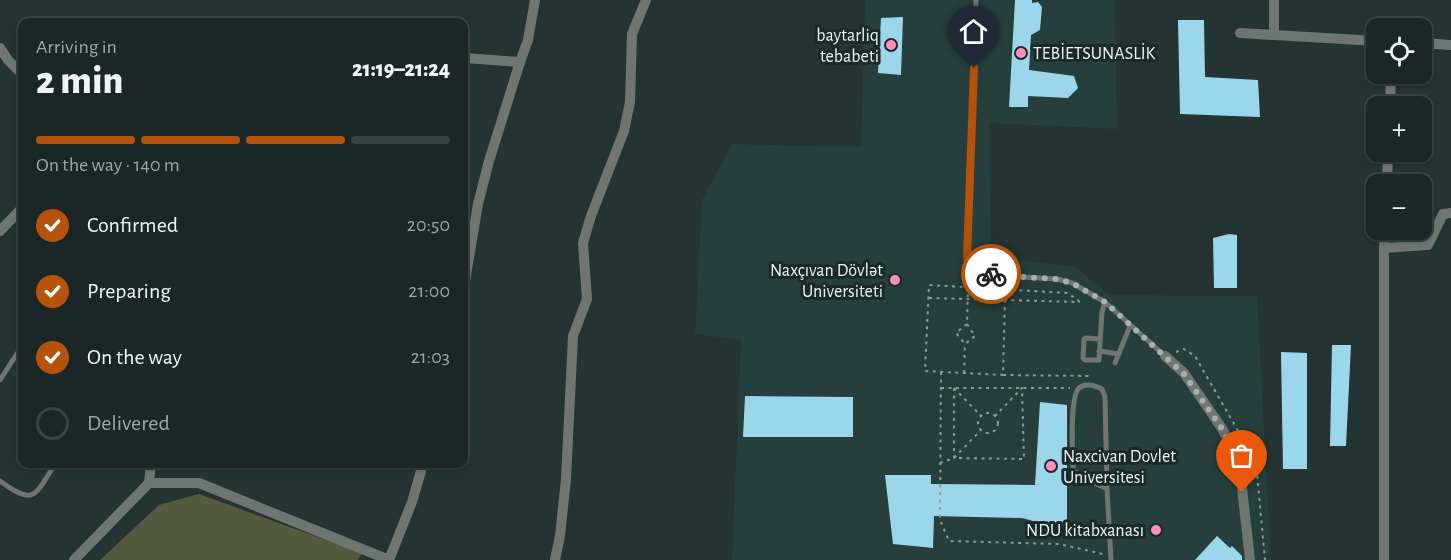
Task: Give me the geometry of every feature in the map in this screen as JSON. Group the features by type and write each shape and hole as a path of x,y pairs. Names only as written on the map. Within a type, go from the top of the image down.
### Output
{"street":[{"path":"468,264 478,204 489,161 528,40 535,0"},
{"path":"555,560 561,536 566,479 573,336 586,299 583,243 624,131 630,102 632,34 646,0"},
{"path":"1274,0 1274,30"},
{"path":"1240,33 1366,40"},
{"path":"1432,44 1451,45"},
{"path":"0,48 18,70"},
{"path":"468,58 520,62"},
{"path":"0,231 18,212"},
{"path":"1384,248 1428,245 1443,214 1451,213"},
{"path":"468,218 475,224"},
{"path":"1384,240 1384,560"},
{"path":"1165,356 1184,374 1223,430 1234,453 1240,470 1250,560"},
{"path":"74,560 149,483 151,468"},
{"path":"149,483 199,483 389,560 412,502 422,468"}],"lane":[{"path":"976,0 967,258 975,270 1006,276 1057,279 1072,283 1105,302 1165,356"},
{"path":"1100,339 1084,339 1083,358 1091,361 1099,360 1102,312 1105,302"},
{"path":"1114,363 1130,326"},
{"path":"1099,351 1119,354"},
{"path":"0,380 18,352"},
{"path":"1107,489 1078,475 1073,470 1074,395 1078,388 1085,385 1102,389 1105,397 1111,558"},
{"path":"0,481 15,492 28,496 36,493 52,468"}],"path":[{"path":"1003,375 1006,276"},
{"path":"929,297 1079,302 1067,293 929,285 925,371 964,374 1091,376 1091,361"},
{"path":"965,344 975,336 967,324 968,287"},
{"path":"964,374 965,344 956,333 967,324"},
{"path":"941,372 940,520 949,541 1059,544 1111,558"},
{"path":"941,388 1078,388"},
{"path":"954,388 981,416"},
{"path":"954,388 954,458"},
{"path":"940,463 954,458 1024,459 1022,388"},
{"path":"995,416 1022,388"},
{"path":"988,413 995,416 998,423 995,430 988,432 981,430 978,423 981,416 988,413"},
{"path":"954,458 981,430"}],"shaded area":[{"name":"Naxçıvan Dövlət Universiteti","path":"865,0 1115,0 1117,129 989,123 991,258 1074,266 1109,295 1257,296 1271,560 732,560 741,340 695,334 702,200 732,144 861,147"},
{"path":"199,494 362,553 358,560 100,560 159,505"}],"building":[{"name":"TEBİETSUNASLİK","path":"1015,0 1032,0 1032,3 1038,2 1042,7 1040,30 1031,35 1029,70 1074,76 1078,88 1068,98 1028,96 1028,107 1009,107"},
{"name":"baytarliq tebabeti","path":"903,17 901,75 878,73 881,18"},
{"path":"1178,20 1204,20 1205,77 1258,80 1260,117 1180,114"},
{"path":"1229,234 1237,235 1237,288 1214,288 1213,238"},
{"path":"1332,345 1351,345 1346,446 1330,446"},
{"path":"1281,352 1307,353 1307,469 1283,469"},
{"path":"745,396 853,397 853,437 743,437"},
{"name":"Naxcivan Dovlet Universitesi","path":"1040,402 1067,405 1067,530 1022,518 934,516 933,548 893,544 885,475 931,475 931,484 1035,485"},
{"path":"1217,536 1230,548 1232,546 1242,556 1242,560 1195,560"}],"way so far":[{"path":"991,274 1057,279 1072,283 1105,302 1184,374 1223,430 1240,470 1242,492"}],"place":[{"name":"baytarliq tebabeti","path":"891,45"},
{"name":"TEBİETSUNASLİK","path":"1021,53"},
{"name":"Naxçıvan Dövlət Universiteti","path":"895,280"},
{"name":"Naxcivan Dovlet Universitesi","path":"1051,466"},
{"name":"NDU kitabxanası","path":"1156,530"}],"route":[{"path":"974,68 967,258 975,270 991,274"}]}
